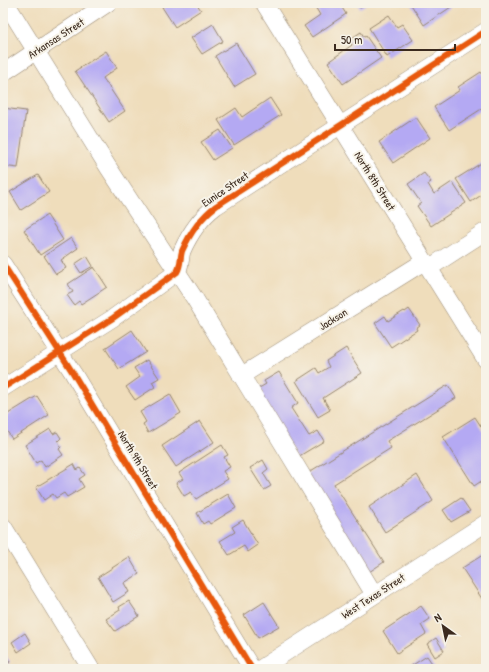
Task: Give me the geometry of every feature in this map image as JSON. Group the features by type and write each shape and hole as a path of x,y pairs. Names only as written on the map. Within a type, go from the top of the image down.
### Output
{"street":[{"path":"6,3 104,160 177,272 374,594"},
{"name":"Arkansas Street","path":"3,72 108,3"},
{"name":"North 8th Street","path":"264,3 427,264 484,352"},
{"name":"Eunice Street","path":"177,272 180,265 182,252 189,237 198,221 207,213 230,196 341,126 486,31"},
{"name":"Jackson","path":"241,376 427,264 486,231"},
{"name":"North 9th Street","path":"3,264 60,352 252,669"},
{"path":"3,388 130,307 177,272"},
{"name":"West Texas Street","path":"260,669 486,523"},
{"path":"3,526 91,669"}],"building":[{"path":"167,3 196,3 201,10 175,27 162,7"},
{"path":"317,3 339,3 346,14 312,37 304,26 320,15 314,5"},
{"path":"356,3 368,3 360,8"},
{"path":"410,3 457,3 424,25"},
{"path":"389,15 397,27 402,24 413,40 387,57 369,28"},
{"path":"213,24 223,41 202,54 191,38"},
{"path":"361,32 364,37 366,36 381,58 343,84 328,62 352,45 349,40"},
{"path":"236,43 255,74 234,87 215,56"},
{"path":"106,51 117,68 103,78 125,111 109,122 75,71"},
{"path":"481,72 483,75 486,73 486,106 449,130 434,107 460,90 458,87"},
{"path":"270,98 281,115 234,145 218,120 236,108 242,117"},
{"path":"3,108 26,111 18,168 3,166"},
{"path":"416,117 430,138 393,163 379,142"},
{"path":"220,130 232,148 213,160 201,142"},
{"path":"486,160 486,192 471,202 456,179"},
{"path":"424,173 431,182 428,184 434,194 452,182 466,203 431,226 417,206 421,203 408,184"},
{"path":"38,175 49,192 21,210 10,192"},
{"path":"47,215 63,240 40,255 24,230"},
{"path":"71,238 78,248 61,260 66,268 56,274 44,256"},
{"path":"87,256 93,266 81,273 75,264"},
{"path":"94,267 107,287 81,304 79,301 74,305 67,295 73,292 68,284"},
{"path":"409,309 420,325 416,328 417,330 391,347 375,323 385,316 388,321"},
{"path":"132,330 146,352 119,369 105,348"},
{"path":"346,348 362,373 323,398 330,410 318,417 296,381 316,368 319,373 329,367 326,361"},
{"path":"147,360 159,378 152,382 155,387 135,400 126,387 140,377 134,368"},
{"path":"279,372 298,403 291,408 309,436 318,431 324,441 296,458 254,391 266,384 264,381"},
{"path":"448,385 456,398 387,441 391,448 334,484 384,562 369,572 306,474"},
{"path":"170,394 181,413 148,433 143,424 146,422 140,412"},
{"path":"37,396 49,415 12,439 3,425 3,417"},
{"path":"475,417 486,434 483,435 486,440 486,484 483,480 474,486 443,437"},
{"path":"200,421 214,442 176,467 162,446"},
{"path":"50,429 53,434 57,432 61,438 58,441 61,447 59,449 63,455 45,467 41,460 36,463 25,445"},
{"path":"222,445 228,455 224,457 230,467 223,471 228,479 196,499 191,492 184,496 176,483 183,479 179,473"},
{"path":"263,460 268,469 263,473 271,486 264,490 250,468"},
{"path":"74,464 77,470 80,468 85,475 79,479 84,487 67,497 64,493 56,498 53,494 44,500 36,487"},
{"path":"417,475 433,501 385,532 369,507"},
{"path":"228,494 236,508 210,524 208,521 203,524 197,513"},
{"path":"461,498 470,511 451,522 443,510"},
{"path":"243,520 258,545 248,552 244,546 229,555 220,541 235,532 232,527"},
{"path":"486,553 486,605 462,568"},
{"path":"129,557 139,574 124,583 129,592 113,602 98,577"},
{"path":"129,601 139,616 115,631 106,619 120,610 119,607"},
{"path":"264,602 279,626 258,638 244,615"},
{"path":"421,606 430,619 421,625 426,634 397,653 383,631"},
{"path":"25,633 31,643 18,652 12,642"},
{"path":"436,638 444,651 435,657 427,644"},
{"path":"3,651 10,662 3,667"},
{"path":"427,656 436,669 413,669 411,666"}],"cycle path":[{"path":"3,388 113,318 177,272 180,265 182,251 188,238 200,221 216,206 486,31"},
{"path":"3,264 73,373 252,669"}]}
